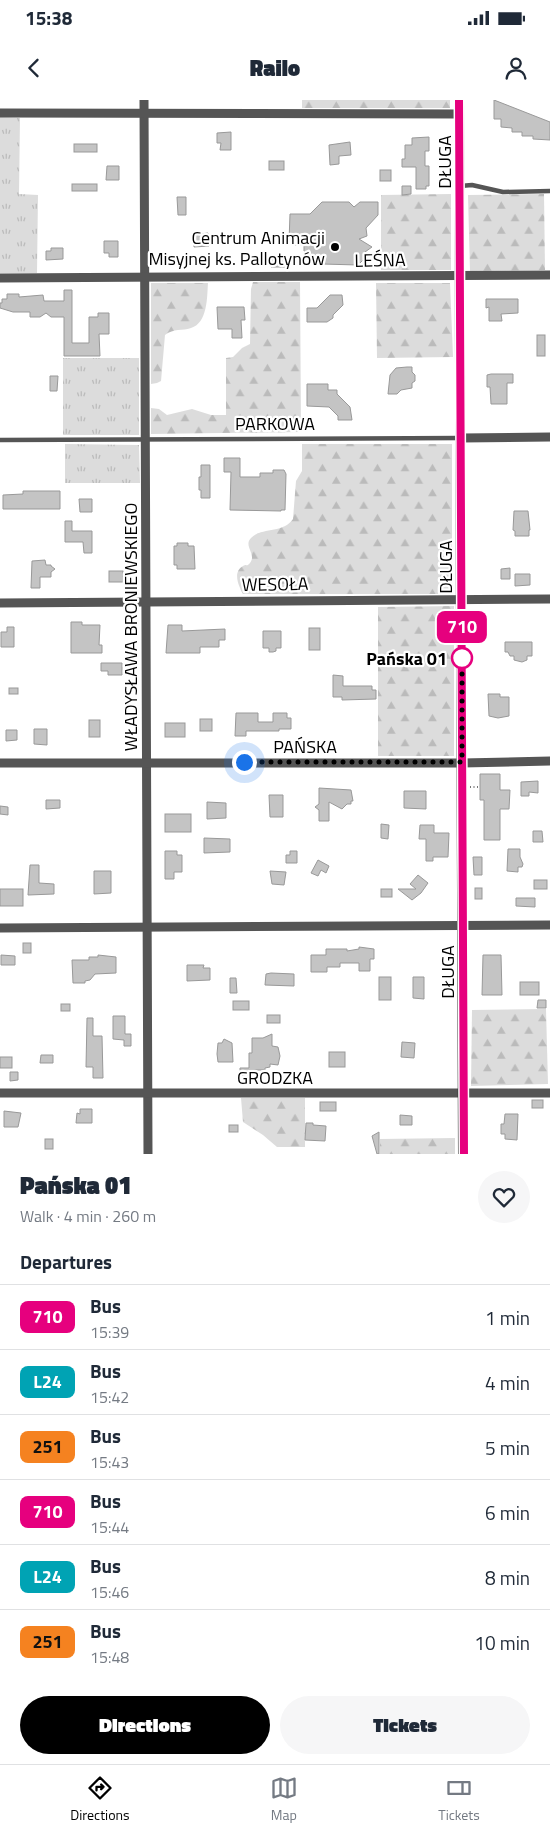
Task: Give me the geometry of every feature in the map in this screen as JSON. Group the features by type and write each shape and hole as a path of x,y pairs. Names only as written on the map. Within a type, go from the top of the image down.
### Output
{"street":[{"name":"WŁADYSŁAWA BRONIEWSKIEGO","path":"144,100 148,1154"},
{"name":"DŁUGA","path":"459,100 464,1154"},
{"path":"0,114 459,114"},
{"name":"LEŚNA","path":"0,278 550,275"},
{"name":"PARKOWA","path":"462,438 550,438"},
{"name":"WESOŁA","path":"0,603 550,599"},
{"name":"PAŃSKA","path":"0,763 550,761"},
{"path":"0,928 550,925"},
{"name":"GRODZKA","path":"0,1093 550,1093"}],"lane":[{"path":"460,186 472,185 503,192 550,191"},
{"name":"PARKOWA","path":"0,440 462,438"}],"path":[{"path":"470,787 480,787"}],"green space":[{"path":"302,100 450,100 450,108 302,108"},
{"path":"0,117 20,118 19,194 38,195 37,273 0,273"},
{"path":"451,194 451,270 381,270 381,195"},
{"path":"544,194 545,270 470,271 468,195"},
{"path":"253,282 300,282 301,432 151,434 151,408 159,409 167,415 192,409 211,415 226,415 226,358 233,357 242,348 250,344 251,289"},
{"path":"151,283 208,283 206,308 201,321 191,328 175,330 165,335 161,381 151,384"},
{"path":"376,283 450,283 453,357 377,358"},
{"path":"63,358 139,358 139,435 63,435"},
{"path":"65,444 139,445 140,483 65,483"},
{"path":"302,444 452,444 452,594 243,594 238,584 237,576 240,569 252,560 248,544 251,538 260,532 284,527 293,519 296,481 302,471"},
{"path":"454,606 454,756 378,756 378,607"},
{"path":"546,1009 548,1084 471,1086 472,1010"},
{"path":"241,1098 305,1098 305,1147 277,1147 243,1122"},
{"path":"455,1138 455,1154 380,1154 380,1139"}],"building":[{"path":"494,100 550,122 550,140 533,139 533,136 522,136 522,132 512,132 512,128 501,127 501,119 494,119"},
{"path":"231,132 231,150 220,150 221,143 217,143 217,133"},
{"path":"429,137 429,151 425,151 425,166 429,166 429,186 426,186 426,189 416,189 416,167 402,167 402,159 405,159 405,145 412,145 412,138"},
{"path":"350,142 351,155 339,156 339,164 330,165 329,145"},
{"path":"74,144 97,144 97,152 74,152"},
{"path":"269,161 284,161 284,170 269,170"},
{"path":"107,166 119,166 119,180 106,180"},
{"path":"380,170 391,170 391,181 380,181"},
{"path":"72,184 97,184 97,191 72,191"},
{"path":"402,186 411,186 411,194 402,195"},
{"path":"177,197 186,197 186,215 178,215"},
{"path":"322,202 349,202 354,207 360,202 378,202 378,215 366,228 367,236 359,239 372,247 365,252 368,255 358,265 322,264 318,260 313,260 304,251 304,245 292,245 289,242 290,214 310,214"},
{"path":"208,233 209,246 194,247 193,235"},
{"path":"104,241 118,241 118,257 109,257 109,253 104,253"},
{"path":"51,248 63,248 63,259 46,260 46,251 51,251"},
{"path":"270,258 286,258 286,267 271,267"},
{"path":"64,290 72,290 72,343 89,343 89,317 98,317 98,313 109,313 109,334 99,334 100,356 64,356 64,317 51,317 46,313 40,317 30,317 30,312 13,312 0,308 2,299 7,299 7,294 19,294 19,297 43,295 44,301 64,301"},
{"path":"330,295 342,295 343,305 333,315 333,318 327,322 307,322 307,308 317,308"},
{"path":"486,299 518,299 518,313 501,314 502,321 489,321 489,307 486,308"},
{"path":"217,307 244,307 245,320 241,320 242,338 232,338 232,329 218,329"},
{"path":"537,335 545,335 545,356 537,356"},
{"path":"412,367 415,381 412,383 412,388 401,390 397,394 388,394 390,375 396,368"},
{"path":"513,374 513,383 507,383 507,404 491,404 490,387 487,387 487,375"},
{"path":"50,376 58,376 57,391 50,391"},
{"path":"307,384 328,384 328,390 337,390 337,394 350,407 352,420 338,420 338,416 329,407 307,406"},
{"path":"224,458 240,458 240,477 260,477 260,473 273,473 273,470 284,470 286,474 285,510 230,510 231,472 224,472"},
{"path":"201,465 210,465 210,498 201,498 199,477 201,477"},
{"path":"23,491 60,491 60,509 3,509 3,495 23,494"},
{"path":"79,499 92,499 92,512 80,512"},
{"path":"514,511 528,511 529,536 515,536 515,531 513,530"},
{"path":"65,521 72,521 72,531 92,531 92,553 84,553 83,542 65,542"},
{"path":"177,543 188,543 188,546 194,546 195,569 177,569 177,565 174,565 174,546 177,546"},
{"path":"45,560 46,565 51,565 55,569 51,572 51,577 40,577 40,588 31,588 32,561"},
{"path":"510,568 510,579 501,579 501,569"},
{"path":"109,571 123,571 123,582 109,582"},
{"path":"515,574 530,574 530,585 515,586"},
{"path":"71,622 82,622 82,625 100,625 99,645 102,645 102,653 71,653"},
{"path":"168,625 182,625 182,631 225,629 225,640 219,640 219,647 200,647 200,653 166,653"},
{"path":"7,627 14,627 14,647 1,647 1,632 7,632"},
{"path":"309,628 320,628 320,650 309,650"},
{"path":"263,631 281,631 281,648 276,648 276,651 269,652 269,648 263,648"},
{"path":"505,642 532,642 532,656 527,656 527,660 522,662 514,660 514,656 510,656 508,652 505,652"},
{"path":"101,663 122,663 122,675 108,675 108,671 101,671"},
{"path":"333,675 343,676 343,686 372,686 372,690 376,690 376,699 342,700 342,697 333,697"},
{"path":"9,688 18,688 18,694 9,694"},
{"path":"488,694 500,694 500,697 509,697 509,716 498,718 489,716"},
{"path":"236,713 258,713 258,722 273,722 273,713 287,713 287,718 291,718 291,729 246,731 246,736 235,736"},
{"path":"200,719 212,719 212,731 200,731"},
{"path":"89,720 100,720 100,737 89,737"},
{"path":"165,723 185,723 185,737 165,737"},
{"path":"34,729 47,729 47,745 34,744"},
{"path":"6,730 17,730 17,740 6,741"},
{"path":"480,774 500,774 500,790 510,790 509,809 500,809 500,840 484,840 484,800 480,800"},
{"path":"538,781 538,793 529,792 529,796 521,796 521,782"},
{"path":"319,788 351,790 353,801 342,809 329,802 329,821 319,821 319,810 315,807 319,804"},
{"path":"404,791 426,791 426,809 404,808"},
{"path":"269,795 283,795 283,817 270,817"},
{"path":"46,800 60,800 60,808 46,809"},
{"path":"207,802 226,803 226,818 207,819"},
{"path":"0,806 8,807 8,815 0,814"},
{"path":"165,814 191,814 191,832 165,832"},
{"path":"381,824 389,825 388,839 381,838"},
{"path":"420,825 434,825 434,833 449,833 448,857 433,857 433,861 426,861 426,839 419,839"},
{"path":"533,831 542,831 543,842 533,842"},
{"path":"204,838 230,839 230,852 204,853"},
{"path":"508,849 520,849 520,857 523,864 522,867 518,867 518,872 507,871"},
{"path":"165,851 177,851 177,855 182,855 182,872 174,872 174,879 165,879"},
{"path":"290,851 297,851 297,863 286,863 286,855 290,855"},
{"path":"473,857 482,857 482,875 474,875"},
{"path":"318,860 329,866 326,873 321,870 318,876 311,873"},
{"path":"30,865 39,865 39,883 54,884 54,894 28,895"},
{"path":"94,871 111,871 111,893 94,894"},
{"path":"270,871 286,872 284,885 272,884"},
{"path":"418,875 428,883 421,893 412,900 398,889 416,889 410,884"},
{"path":"534,880 547,880 547,889 534,889"},
{"path":"475,888 482,888 482,899 475,899"},
{"path":"0,889 23,889 23,906 0,906"},
{"path":"381,889 392,889 392,897 381,897"},
{"path":"516,898 535,898 535,907 516,906"},
{"path":"23,943 31,943 31,953 23,953"},
{"path":"359,947 374,949 374,959 370,959 370,971 359,971 359,963 340,963 340,967 327,967 327,972 311,972 311,955 326,955 326,949 347,949 347,951 359,949"},
{"path":"1,955 15,956 15,965 1,965"},
{"path":"98,955 116,957 116,973 95,974 85,983 73,983 72,960 89,960 89,957 98,957"},
{"path":"483,955 501,955 502,995 482,995"},
{"path":"187,965 204,965 203,968 210,968 210,980 187,981"},
{"path":"266,974 294,974 294,986 265,985"},
{"path":"379,977 391,977 391,1000 379,1000"},
{"path":"413,977 424,977 424,999 413,998"},
{"path":"230,978 236,978 237,993 230,993"},
{"path":"520,982 539,982 539,995 520,995"},
{"path":"538,1000 546,1000 546,1008 537,1008"},
{"path":"233,1001 249,1001 249,1010 233,1010"},
{"path":"61,1004 70,1004 70,1011 61,1011"},
{"path":"267,1015 280,1015 280,1023 267,1023"},
{"path":"113,1016 125,1016 125,1034 131,1034 131,1046 124,1046 124,1040 113,1039"},
{"path":"87,1018 93,1018 93,1036 102,1036 103,1078 93,1078 93,1067 86,1067"},
{"path":"272,1034 272,1046 278,1047 280,1056 278,1065 270,1064 270,1067 265,1068 265,1070 249,1070 249,1083 240,1083 240,1068 249,1068 252,1038 263,1038"},
{"path":"224,1039 232,1043 233,1062 218,1062 218,1043 222,1043"},
{"path":"402,1042 415,1043 414,1058 401,1057"},
{"path":"329,1052 345,1052 345,1067 329,1067"},
{"path":"41,1055 53,1055 53,1063 40,1063"},
{"path":"0,1057 12,1057 12,1068 0,1068"},
{"path":"10,1072 18,1072 18,1080 10,1081"},
{"path":"532,1100 543,1100 543,1108 532,1108"},
{"path":"320,1102 336,1102 336,1111 320,1111"},
{"path":"80,1109 92,1109 92,1123 76,1123 77,1113 80,1114"},
{"path":"4,1111 21,1113 18,1127 4,1127"},
{"path":"505,1114 518,1114 517,1140 505,1139 505,1134 501,1134 501,1124 504,1124"},
{"path":"400,1115 412,1116 412,1125 400,1125"},
{"path":"306,1123 326,1126 325,1141 305,1140"},
{"path":"229,1125 238,1125 238,1132 229,1132"},
{"path":"379,1132 379,1154 377,1154 372,1136"},
{"path":"45,1139 53,1139 53,1149 45,1149"}],"bus line":[{"name":"710","path":"459,100 464,1154"}],"place":[{"name":"Centrum Animacji Misyjnej ks. Pallotynów","path":"335,247"},
{"name":"Pańska 01","path":"462,658"}],"route":[{"path":"244,762 462,762 462,651 462,658"}]}
